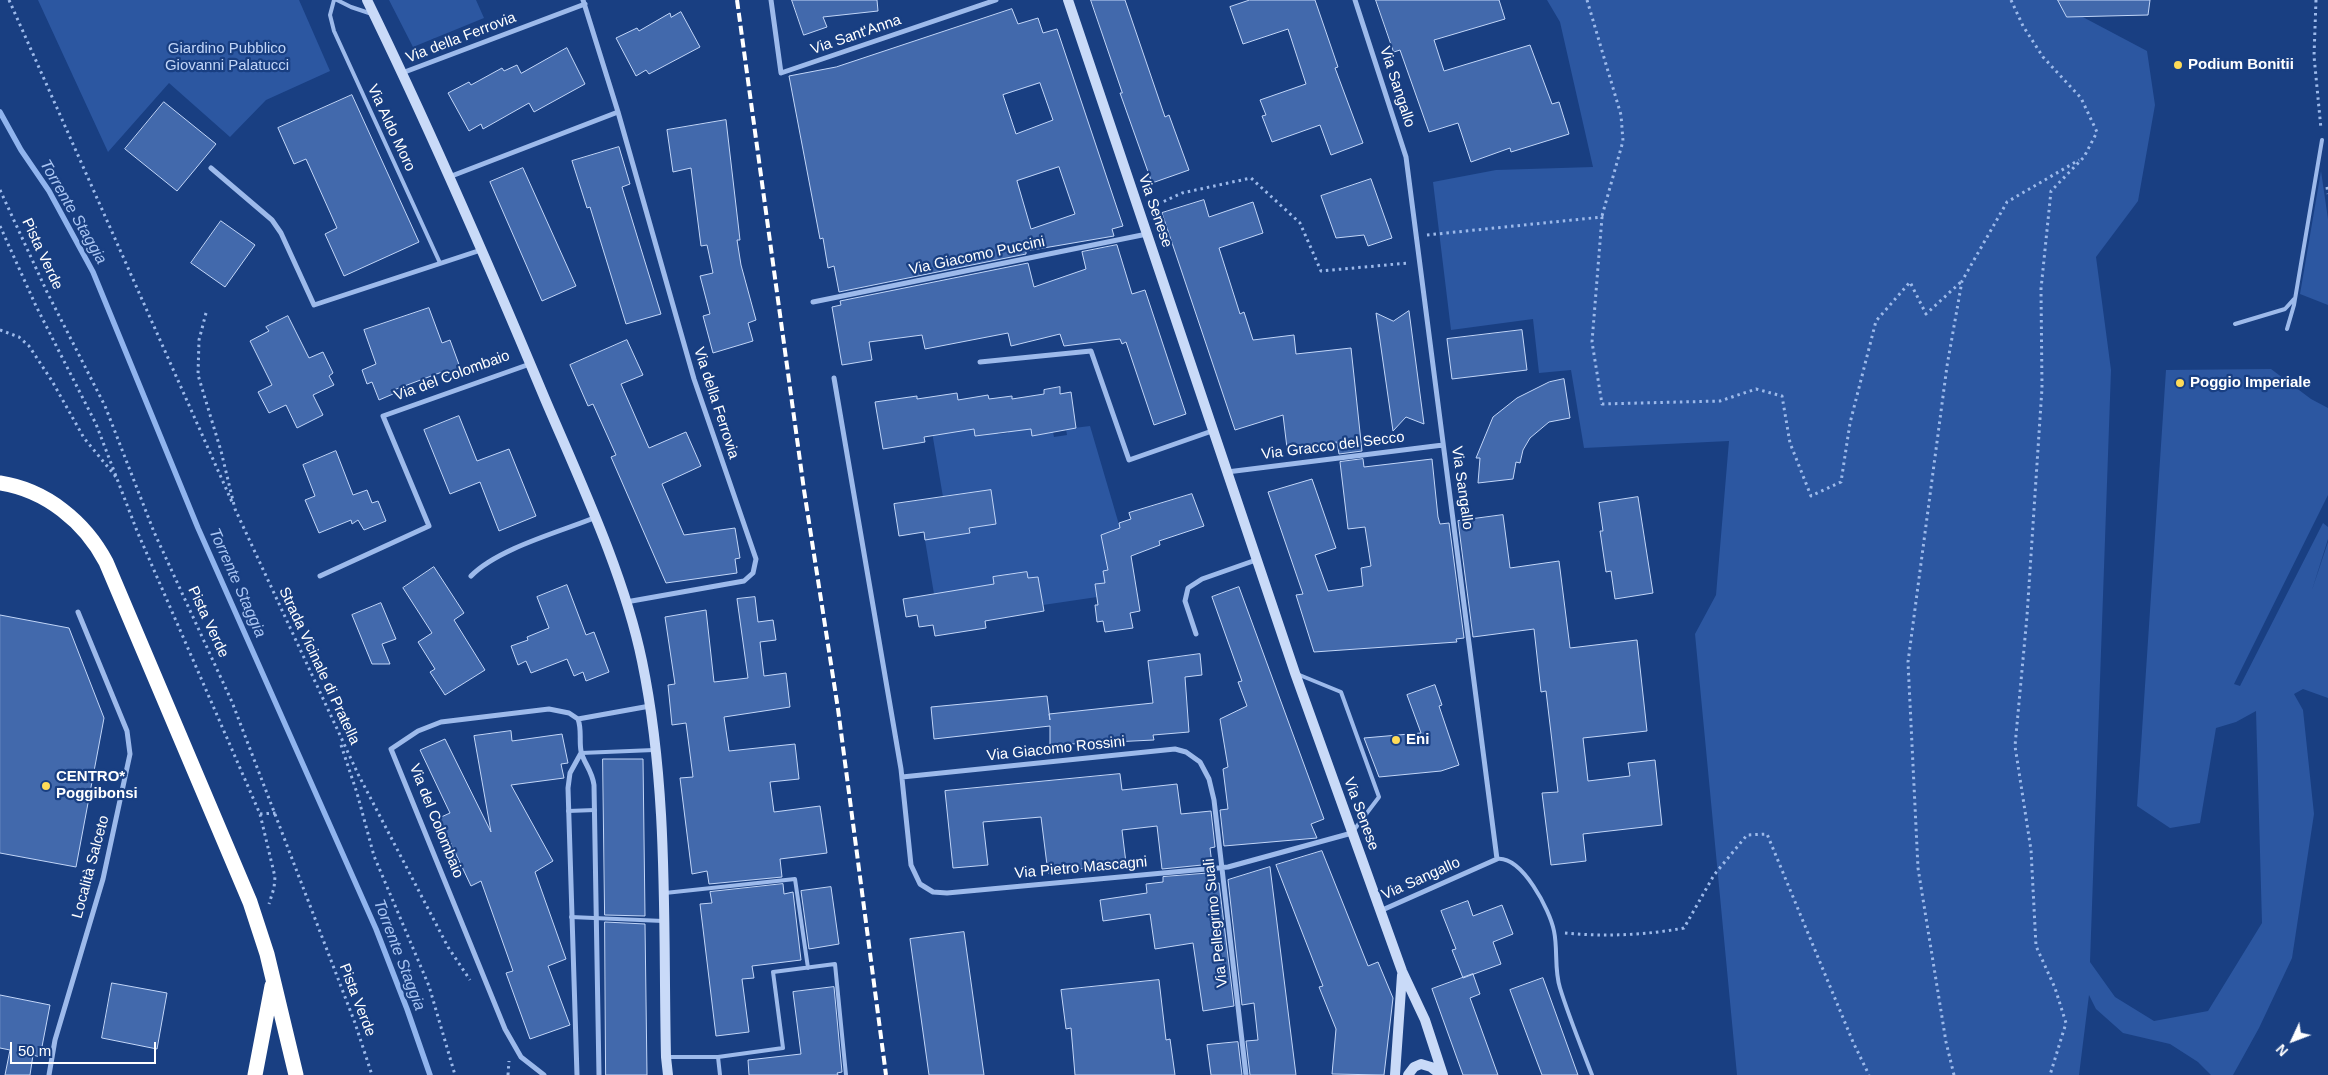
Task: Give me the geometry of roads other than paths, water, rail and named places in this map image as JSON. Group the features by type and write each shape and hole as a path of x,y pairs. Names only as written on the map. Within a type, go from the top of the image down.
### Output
{"highway":[{"path":"0,483 30,490 52,502 79,525 99,550 241,880 274,980 296,1075"},
{"path":"255,1075 274,980"}],"main road":[{"name":"Via del Colombaio","path":"367,0 482,250 531,364 626,602 640,653 656,750 663,894 666,1058"},
{"name":"Via Senese","path":"1068,0 1295,673 1402,971 1421,1011 1442,1075"},
{"path":"1395,1075 1402,1004 1402,971"},
{"path":"662,1075 666,1058"},
{"path":"666,1058 668,1075"},
{"path":"1408,1075 1414,1067 1421,1064 1431,1067 1442,1075"}],"street":[{"name":"Via Sant'Anna","path":"771,0 781,73 996,0"},
{"name":"Via Sangallo","path":"1355,0 1404,149 1497,859 1380,911"},
{"name":"Via della Ferrovia","path":"402,73 584,2 618,112 690,366 756,559 753,573 744,581 626,602"},
{"path":"450,177 618,112"},
{"path":"211,168 272,220 281,233 314,305 482,250"},
{"name":"Via Giacomo Puccini","path":"813,302 1147,234"},
{"path":"980,362 1091,351 1129,460 1212,431"},
{"name":"Via del Colombaio","path":"320,576 429,526 383,416 531,364"},
{"name":"Via Pietro Mascagni","path":"834,378 902,777 911,865 920,884 933,892 947,893 1223,867 1352,833"},
{"name":"Via Gracco del Secco","path":"1226,472 1443,445"},
{"path":"471,576 483,565 504,554 594,518"},
{"path":"1196,634 1185,601 1188,588 1202,579 1256,560"},
{"name":"Località Salceto","path":"49,1075 55,1040 102,879 120,809 130,754 128,731 78,612"},
{"path":"577,1075 568,811 569,780 581,753 581,731 578,719 650,706"},
{"name":"Via del Colombaio","path":"544,1075 521,1057 510,1040 391,749 418,731 441,722 549,709 569,712 578,719"},
{"name":"Via Giacomo Rossini","path":"902,777 1175,749 1191,755 1205,770"},
{"path":"581,753 594,778 599,1075"},
{"name":"Via Pellegrino Suali","path":"1205,770 1214,800 1246,1075"}],"lane":[{"name":"Via Aldo Moro","path":"374,14 336,0 330,16 334,31 440,263"},
{"path":"2287,330 2322,140"},
{"path":"2235,324 2286,309 2294,299"},
{"path":"1295,673 1341,692 1379,797 1352,833"},
{"path":"581,753 656,750"},
{"path":"568,811 595,810"},
{"path":"1497,859 1506,860 1529,879 1554,932 1555,967 1560,988 1592,1075"},
{"path":"663,894 796,879 808,968"},
{"path":"571,917 663,922"},
{"path":"666,1058 718,1057 782,1048 773,972 835,964 846,1075"},
{"path":"718,1057 720,1075"}],"waterway":[{"name":"Torrente Staggia","path":"0,112 21,150 49,191 93,272 198,528 376,929 430,1075"}],"railway":[{"path":"737,0 804,490 838,709 886,1075"}],"place":[{"name":"Podium Bonitii","path":"2178,65"},
{"name":"Poggio Imperiale","path":"2180,383"},
{"name":"Eni","path":"1396,740"},
{"name":"CENTRO* Poggibonsi","path":"46,786"}],"park label":[{"name":"Giardino Pubblico Giovanni Palatucci","path":"227,58"}]}
